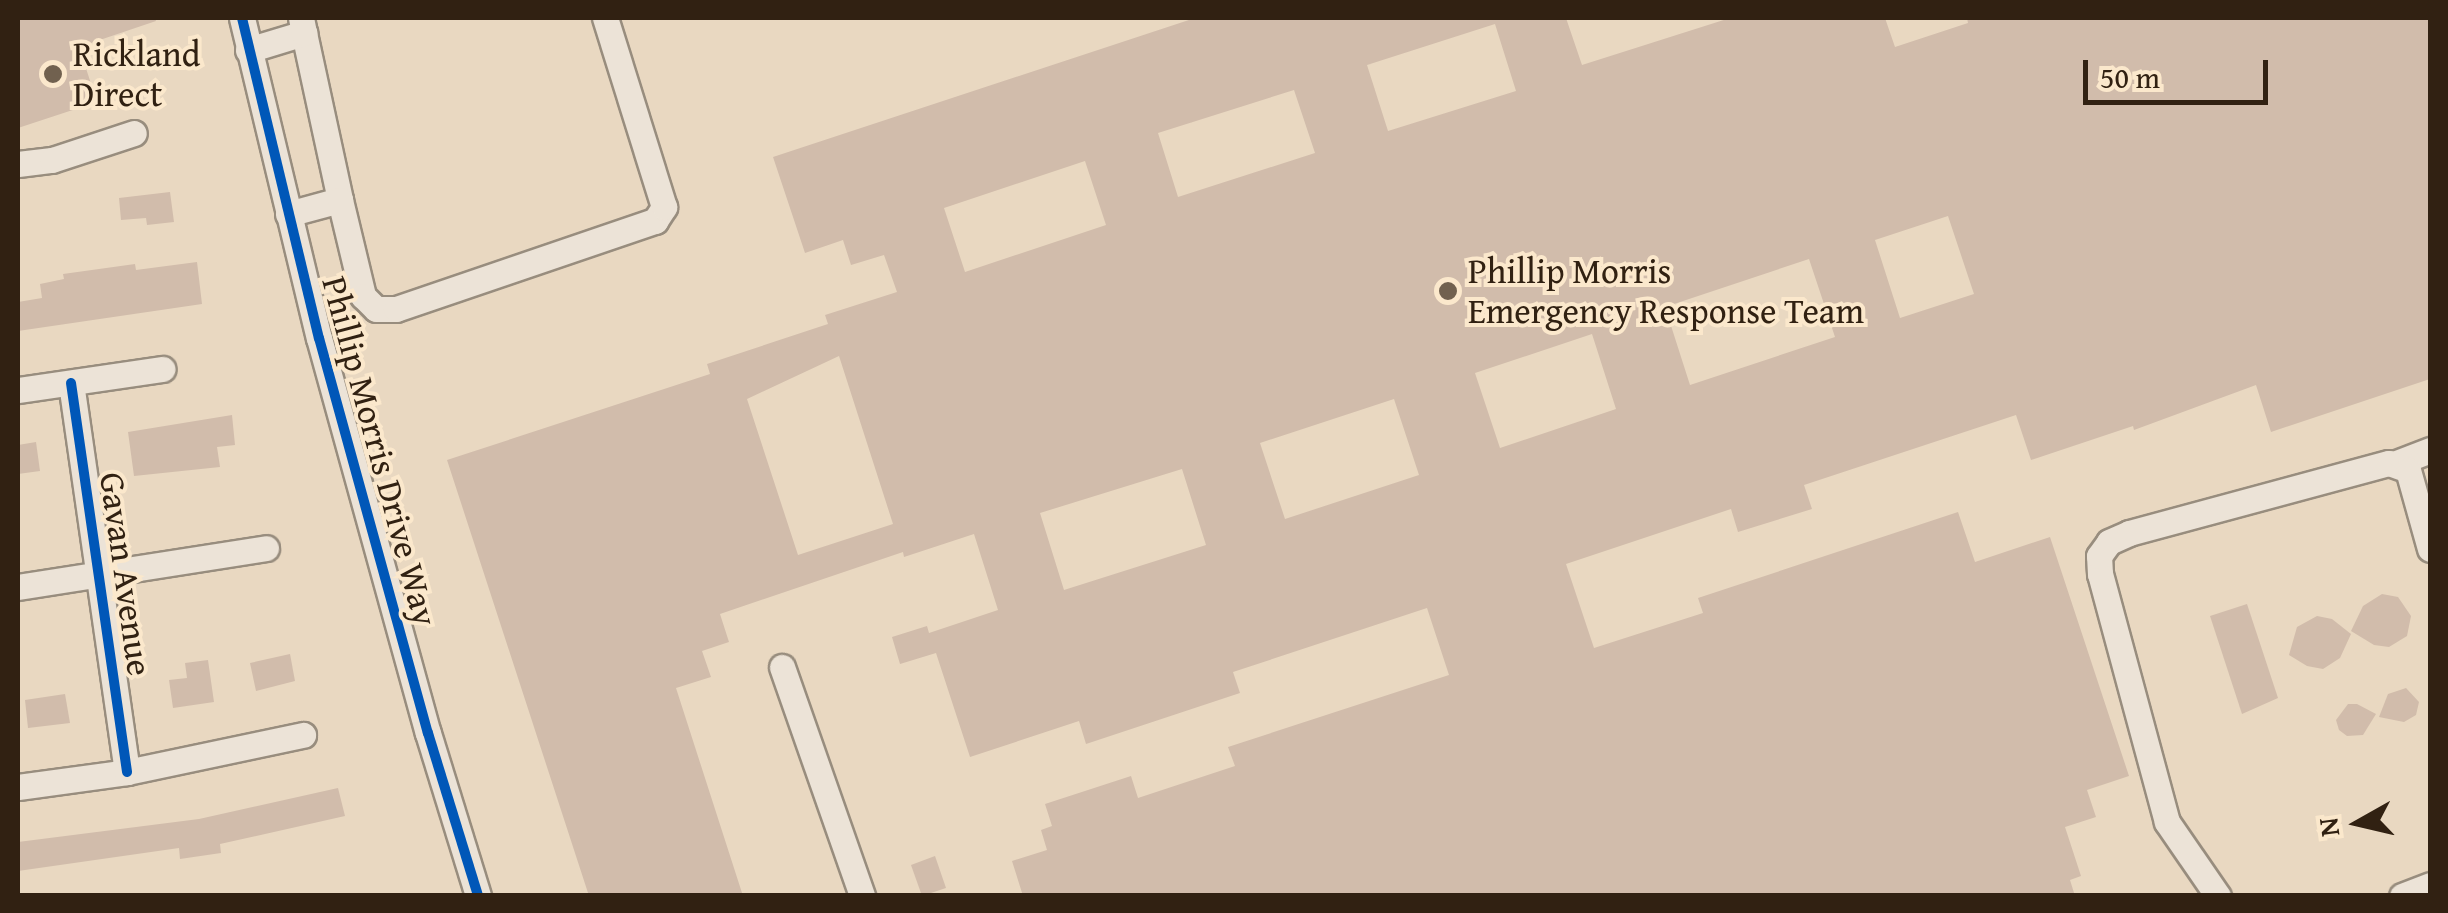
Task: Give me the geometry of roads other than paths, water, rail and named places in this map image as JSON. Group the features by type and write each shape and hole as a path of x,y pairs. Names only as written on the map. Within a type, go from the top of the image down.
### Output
{"street":[{"name":"Phillip Morris Drive Way","path":"242,18 288,214 428,733 478,896"},
{"path":"248,50 303,25 364,296 376,309 396,309 655,222 664,207 605,18"},
{"path":"18,164 52,160 134,133"},
{"path":"288,214 340,200"},
{"path":"18,390 162,369"},
{"name":"Gavan Avenue","path":"71,384 128,772"},
{"path":"2218,896 2167,822 2100,574 2100,556 2109,542 2129,533 2394,464 2430,450"},
{"path":"2394,464 2408,470 2430,549"},
{"path":"18,587 266,548"},
{"path":"782,667 862,896"},
{"path":"18,787 128,772 303,735"},
{"path":"2402,896 2430,885"}],"place":[{"name":"Rickland Direct","path":"53,74"},
{"name":"Phillip Morris Emergency Response Team","path":"1448,291"}]}
